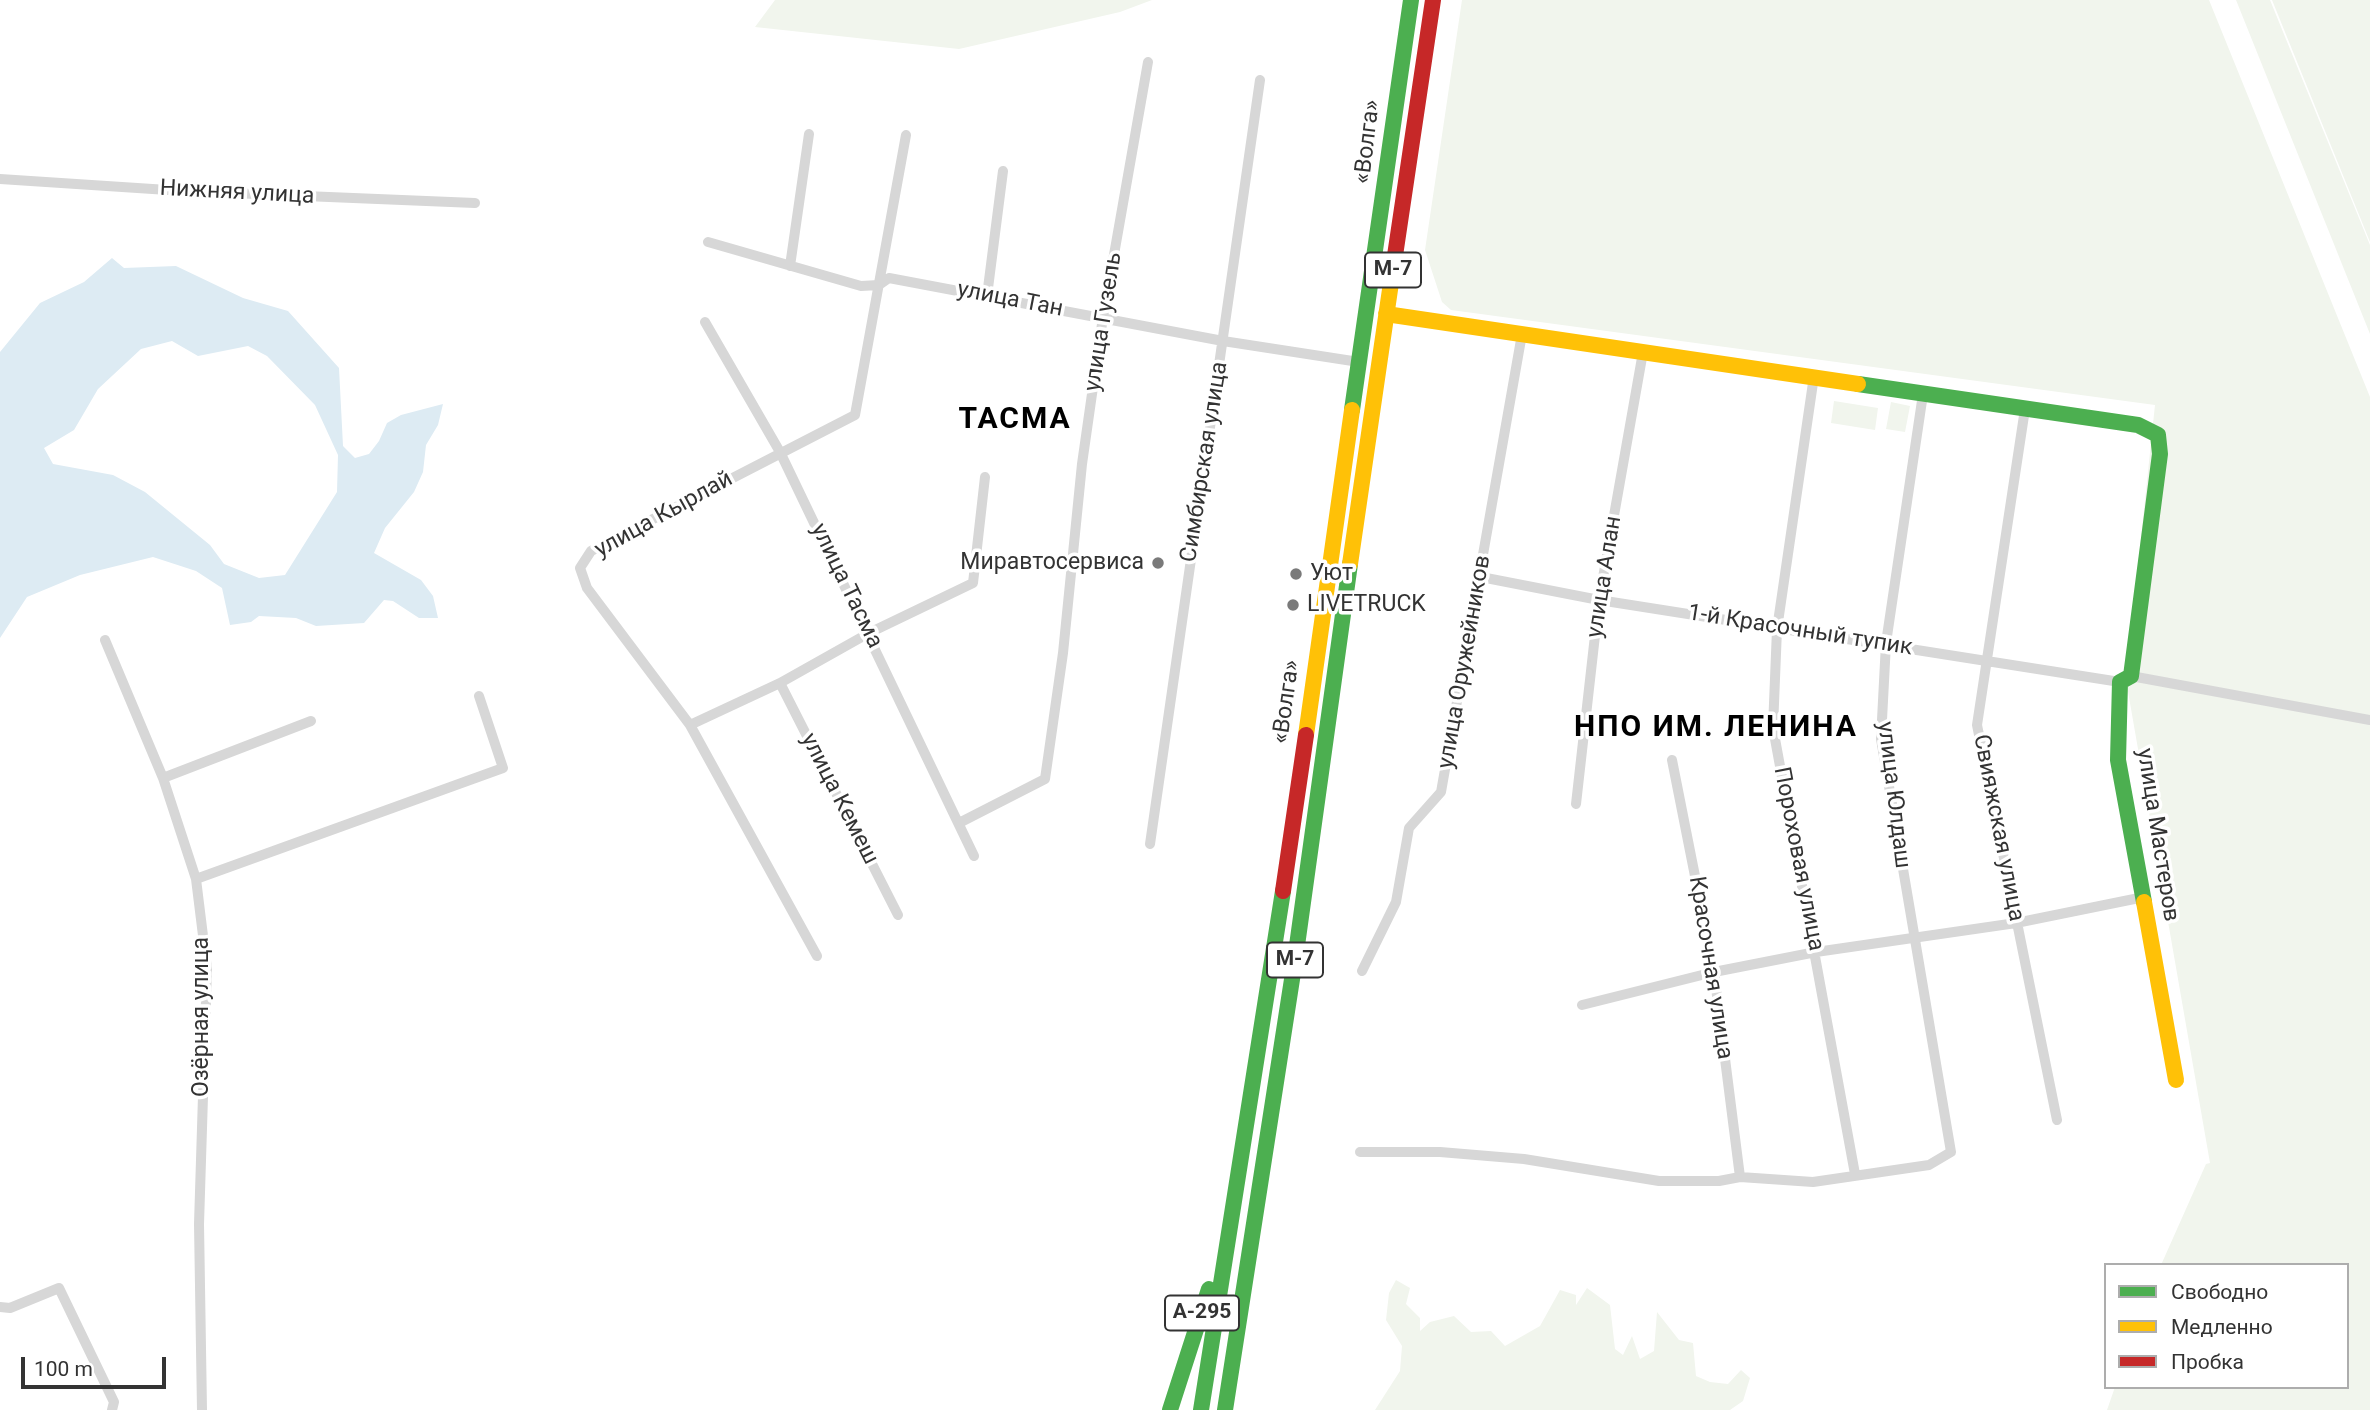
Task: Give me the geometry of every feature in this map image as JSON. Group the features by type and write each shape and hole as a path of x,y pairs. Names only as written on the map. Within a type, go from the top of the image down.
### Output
{"main road":[{"name":"«Волга»","path":"1201,1410 1287,866 1387,178 1400,61 1411,0"},
{"name":"«Волга»","path":"1224,1410 1293,973 1319,771 1433,0"},
{"path":"1386,314 2025,409"},
{"name":"улица Мастеров","path":"2025,409 2138,425 2158,435 2160,454 2126,679 2118,760 2176,1080"},
{"name":"А-295","path":"1170,1410 1230,1214"}],"street":[{"name":"улица Гузель","path":"959,823 1045,779 1063,653 1082,464 1103,317 1148,62"},
{"name":"Симбирская улица","path":"1150,844 1260,80"},
{"path":"790,266 809,134"},
{"path":"879,285 906,135"},
{"path":"988,296 1003,172"},
{"name":"Нижняя улица","path":"0,179 183,191 475,203"},
{"name":"улица Тан","path":"708,242 861,286 879,285 889,278 1223,341 1359,362"},
{"name":"улица Кырлай","path":"817,957 690,725 587,588 580,568 592,551 855,415 879,285"},
{"name":"улица Тасма","path":"705,322 780,452 974,856"},
{"name":"улица Оружейников","path":"1362,971 1396,902 1409,828 1441,792 1522,334"},
{"name":"улица Алан","path":"1576,804 1599,600 1643,352"},
{"name":"Пороховая улица","path":"1814,376 1777,629 1773,728 1855,1174"},
{"name":"улица Юлдаш","path":"1855,1174 1928,1165 1951,1152 1912,936 1881,739 1886,643 1923,394"},
{"name":"Свияжская улица","path":"2025,409 1977,724 2057,1120"},
{"path":"690,725 780,683 869,633 973,583 985,477"},
{"name":"1-й Красочный тупик","path":"1480,577 1599,600 1777,629 2126,679 2370,720"},
{"name":"Озёрная улица","path":"105,640 163,778 197,879 207,968 199,1224 202,1410"},
{"name":"улица Кемеш","path":"780,683 898,915"},
{"path":"197,879 503,768 479,696"},
{"path":"163,778 311,721"},
{"name":"Красочная улица","path":"1672,760 1714,972 1741,1177"},
{"path":"1582,1005 1714,972 1816,952 2016,923 2144,897"},
{"path":"1360,1152 1440,1152 1524,1159 1659,1181 1719,1181 1741,1177 1813,1182 1855,1174"},
{"path":"0,1307 10,1308 59,1288 114,1402 112,1410"}],"shaded area":[{"path":"775,0 1152,0 1120,12 959,49 755,27"},
{"path":"1462,0 2209,0 2370,397 2370,1410 2107,1410 2114,1389 2349,1389 2349,1263 2162,1263 2206,1164 2210,1163 2126,680 2155,405 1451,310 1442,302 1425,250"},
{"path":"2236,0 2270,0 2370,245 2370,334"},
{"path":"2272,0 2370,0 2370,242"},
{"path":"112,258 124,268 176,266 243,298 288,311 339,368 343,446 355,458 369,454 379,441 387,423 401,415 443,404 438,425 426,445 423,472 414,492 385,528 374,553 421,580 433,596 438,618 419,618 393,601 384,600 364,623 316,626 296,618 259,616 251,622 230,625 222,588 196,571 153,557 80,575 27,597 0,638 0,352 40,303 84,282","holes":["172,341 198,356 248,346 267,356 315,405 338,455 337,492 285,575 259,578 224,564 210,545 145,492 113,475 53,464 44,448 74,430 98,389 141,349"]},
{"path":"1834,401 1878,408 1875,430 1831,423"},
{"path":"1891,402 1910,406 1905,432 1886,429"},
{"path":"1396,1280 1410,1288 1406,1304 1420,1318 1420,1331 1430,1322 1454,1316 1471,1332 1491,1331 1505,1346 1540,1326 1560,1290 1576,1295 1576,1305 1587,1288 1610,1305 1615,1349 1623,1355 1632,1336 1640,1359 1654,1351 1657,1312 1679,1340 1693,1343 1696,1376 1710,1382 1728,1384 1741,1370 1750,1378 1743,1401 1730,1410 1375,1410 1400,1371 1402,1346 1386,1320 1389,1293"}],"traffic: fast":[{"path":"1352,410 1411,0"},
{"path":"1858,384 2138,425 2158,435 2160,454 2131,676 2120,682 2118,760 2144,902"},
{"path":"1225,1410 1295,960 1350,564"},
{"path":"1201,1410 1283,891"},
{"path":"1170,1410 1209,1289"}],"traffic: slow":[{"path":"1350,564 1393,269"},
{"path":"1386,314 1858,384"},
{"path":"1306,735 1352,410"},
{"path":"2144,902 2176,1080"}],"traffic: jam":[{"path":"1393,269 1433,0"},
{"path":"1283,891 1306,735"}],"place":[{"name":"Миравтосервиса","path":"1158,563"},
{"name":"Уют","path":"1296,574"},
{"name":"LIVETRUCK","path":"1293,605"}],"district":[{"name":"ТАСМА","path":"1015,420"},
{"name":"НПО ИМ. ЛЕНИНА","path":"1716,728"}]}
